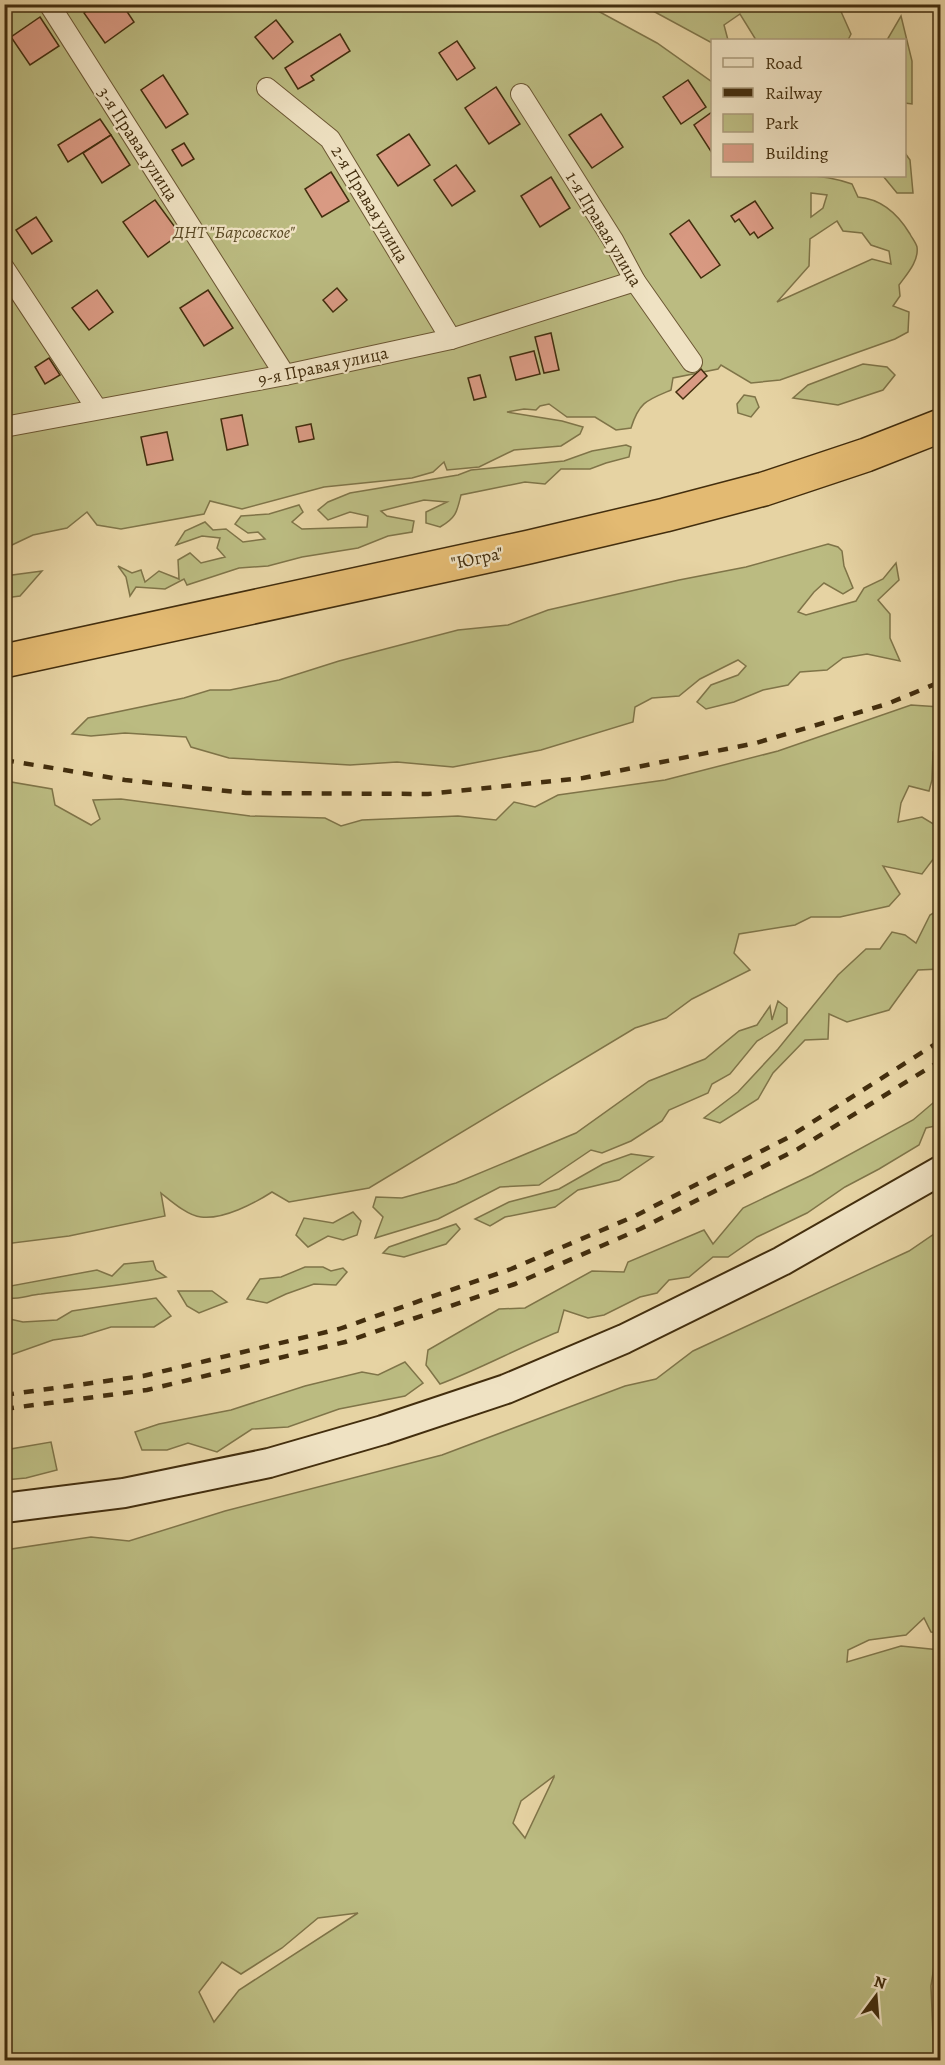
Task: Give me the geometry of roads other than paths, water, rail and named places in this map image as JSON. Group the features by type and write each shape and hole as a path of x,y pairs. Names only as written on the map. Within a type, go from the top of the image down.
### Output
{"highway":[{"name":"\"Югра\"","path":"4,661 529,547 665,515 764,489 866,455 940,426"}],"main road":[{"path":"4,1508 124,1493 269,1463 383,1430 506,1389 624,1339 782,1261 940,1171"}],"street":[{"name":"3-я Правая улица","path":"49,4 285,375"},
{"name":"2-я Правая улица","path":"267,88 330,139 451,339"},
{"name":"1-я Правая улица","path":"520,94 613,240 635,281 692,362"},
{"path":"4,268 96,409"},
{"name":"9-я Правая улица","path":"4,427 285,375 451,339 635,281"}],"railway":[{"path":"4,760 125,780 246,793 428,794 583,778 756,743 887,704 940,682"},
{"path":"4,1395 143,1376 339,1329 511,1269 635,1216 789,1137 940,1041"},
{"path":"4,1409 147,1390 345,1342 515,1284 640,1229 798,1149 940,1061"}],"park label":[{"name":"ДНТ \"Барсовское\"","path":"234,232"}]}
